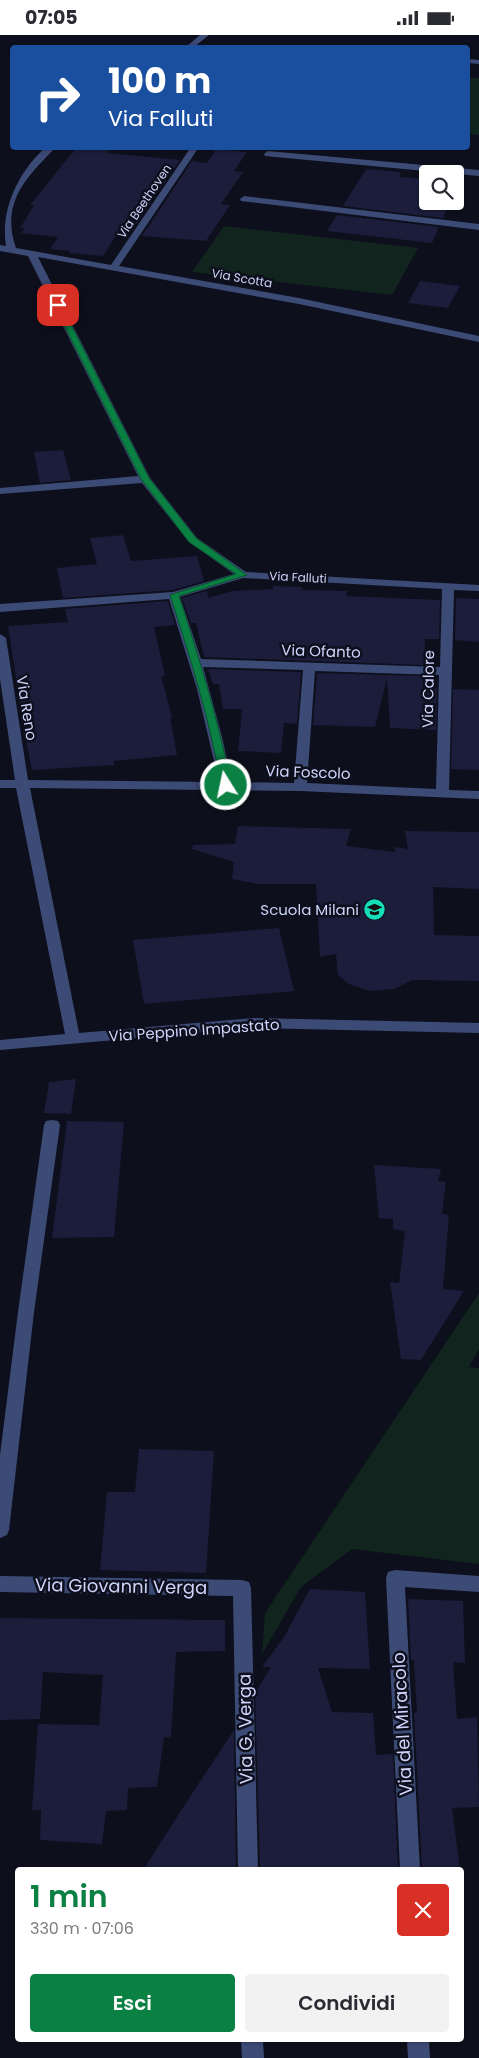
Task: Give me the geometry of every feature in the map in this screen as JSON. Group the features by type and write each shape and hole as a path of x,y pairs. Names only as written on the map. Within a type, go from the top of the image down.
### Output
{"street":[{"path":"192,45 205,35"},
{"path":"12,250 4,233 4,209 11,191 37,160 49,150"},
{"name":"Via Beethoven","path":"113,268 194,150"},
{"path":"268,154 479,173"},
{"path":"244,199 479,227"},
{"name":"Via Scotta","path":"0,248 299,301 478,336"},
{"path":"31,253 145,479 192,540 243,575"},
{"path":"0,491 145,479"},
{"name":"Via Falluti","path":"0,608 174,595 243,575 479,587"},
{"name":"Via Calore","path":"442,793 444,671 448,586"},
{"path":"174,595 196,663 221,756 226,785"},
{"name":"Via Reno","path":"0,638 22,783 73,1039"},
{"name":"Via Ofanto","path":"196,663 444,671"},
{"path":"300,787 309,668"},
{"name":"Via Foscolo","path":"0,784 226,785 479,795"},
{"name":"Via Peppino Impastato","path":"0,1045 254,1023 479,1028"},
{"path":"0,1530 26,1312 52,1125"},
{"name":"Via del Miracolo","path":"410,1867 395,1578 479,1584"},
{"name":"Via Giovanni Verga","path":"0,1584 242,1588"},
{"name":"Via G. Verga","path":"242,1588 248,1867"},
{"path":"252,2042 253,2058"},
{"path":"418,2042 419,2058"}],"green space":[{"path":"470,78 479,78 479,135 470,134"},
{"path":"224,226 418,248 392,295 192,272"},
{"path":"479,1293 479,1349 469,1367 479,1368 479,1564 352,1549 301,1587 262,1654 265,1613"}],"building":[{"path":"74,150 106,150 109,151 107,153 180,160 129,235 117,234 103,256 50,249 58,237 21,233 25,228 20,228 34,205 30,205"},
{"path":"215,150 247,152 234,171 243,172 221,204 230,205 206,241 142,236 192,161 207,163"},
{"path":"366,169 401,172 399,177 419,178 419,210 446,210 443,218 343,206"},
{"path":"337,215 439,227 432,243 327,231"},
{"path":"420,281 460,286 448,308 408,303"},
{"path":"63,450 71,480 40,483 34,452"},
{"path":"123,535 131,561 197,556 204,581 173,590 63,598 57,568 97,564 90,538"},
{"path":"273,586 302,587 302,590 347,591 346,596 440,600 439,639 425,639 424,665 204,657 196,623 191,623 182,598 207,591 208,598 232,591 273,589"},
{"path":"456,598 479,599 479,642 455,640"},
{"path":"168,601 175,625 154,627 165,676 161,676 172,717 170,717 177,755 114,761 114,765 32,770 8,626 68,622 65,609"},
{"path":"208,669 301,672 297,724 284,723 281,753 238,751 242,709 223,709 219,684 213,684"},
{"path":"317,673 424,676 423,688 437,688 436,730 390,728 387,678 375,727 313,725"},
{"path":"453,689 479,690 479,770 451,769"},
{"name":"Scuola Milani","path":"238,826 351,829 346,846 395,852 395,847 408,849 405,831 479,832 479,889 433,887 434,935 479,936 479,981 412,980 395,989 369,991 349,984 338,975 336,954 320,957 316,884 258,884 232,879 234,862 192,849 193,845 235,844"},
{"path":"279,928 294,991 144,1004 133,940"},
{"path":"76,1079 71,1114 44,1113 49,1082"},
{"path":"67,1121 124,1122 114,1237 52,1238"},
{"path":"374,1165 441,1169 438,1181 446,1182 442,1214 449,1215 443,1289 464,1291 421,1360 401,1359 390,1282 399,1283 405,1231 393,1229 393,1219 379,1218"},
{"path":"139,1449 214,1451 206,1573 100,1570 107,1492 135,1492"},
{"path":"310,1589 365,1592 370,1669 318,1668 332,1712 373,1713 376,1755 393,1754 398,1867 260,1867 255,1693 271,1667 262,1667 284,1637"},
{"path":"408,1599 463,1601 465,1663 453,1662 457,1719 477,1717 479,1807 452,1808 460,1867 422,1867 414,1713 417,1713 414,1661 411,1660"},
{"path":"0,1618 225,1620 225,1651 176,1652 171,1738 164,1737 157,1787 128,1788 127,1810 106,1811 102,1844 40,1840 41,1810 32,1810 38,1724 99,1725 103,1675 43,1672 40,1719 0,1720"},
{"path":"234,1730 236,1867 145,1867"}],"place":[{"name":"Scuola Milani","path":"375,909"}],"route":[{"path":"58,305 145,479 192,540 243,575 174,595 196,663 221,756 226,785"}]}
